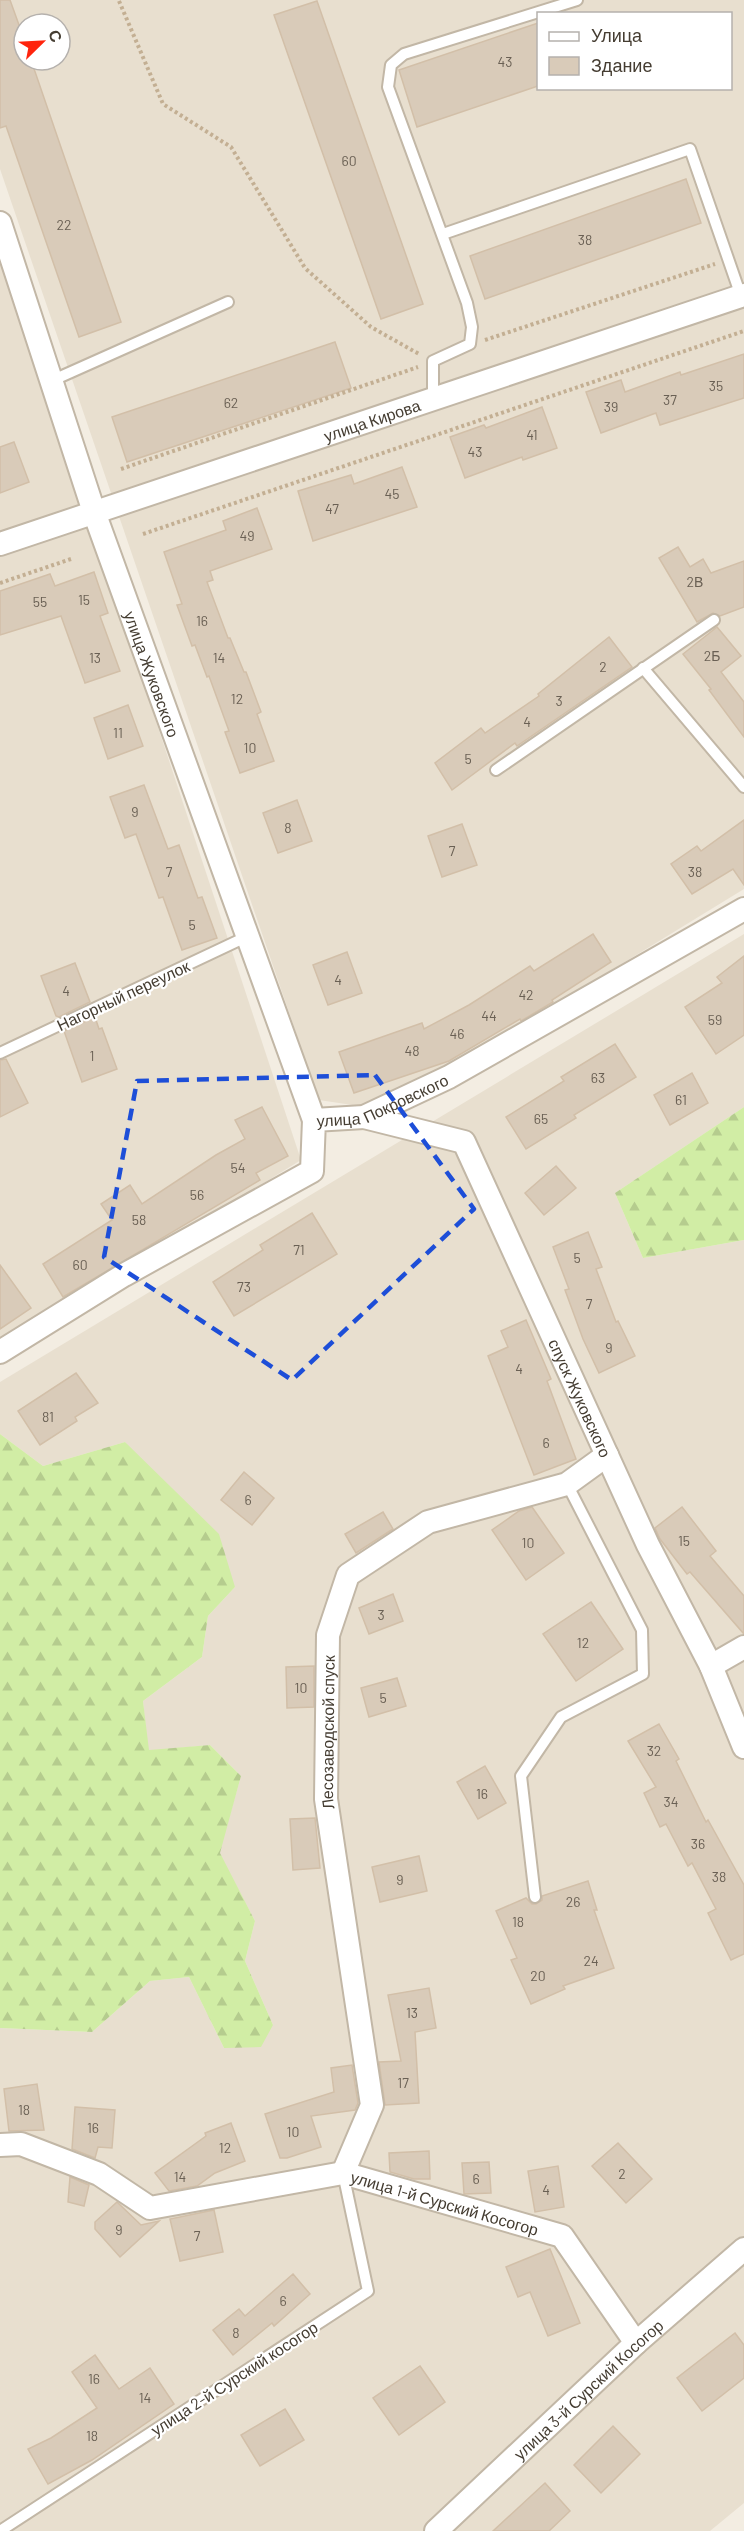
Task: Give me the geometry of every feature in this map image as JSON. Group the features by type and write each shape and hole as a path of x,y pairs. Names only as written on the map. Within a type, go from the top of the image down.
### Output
{"street":[{"name":"улица Жуковского","path":"0,223 94,512 314,1120"},
{"name":"улица Кирова","path":"0,544 742,296"},
{"name":"улица Покровского","path":"0,1352 124,1275 312,1171 314,1120 364,1117 448,1077 744,909"},
{"name":"спуск Жуковского","path":"364,1117 464,1142 648,1545 711,1666 744,1747"},
{"name":"Лесозаводской спуск","path":"343,2173 372,2105 326,1799 328,1635 348,1575 428,1522 567,1484 607,1455"},
{"path":"711,1666 744,1647"},
{"name":"улица 1-й Сурский Косогор","path":"0,2145 21,2144 99,2174 150,2208 343,2173 562,2236 636,2343"},
{"name":"улица 3-й Сурский Косогор","path":"436,2531 636,2343 744,2249"}],"lane":[{"path":"539,12 577,0"},
{"path":"433,399 433,362 470,344 472,327 467,303 443,234 388,87 390,65 404,54 537,12"},
{"path":"443,234 690,149 742,296"},
{"path":"51,381 228,302"},
{"path":"496,770 714,620"},
{"path":"643,668 744,787"},
{"name":"Нагорный переулок","path":"0,1053 246,937"},
{"path":"535,1897 520,1776 561,1717 643,1674 642,1630 567,1484"},
{"name":"улица 2-й Сурский косогор","path":"0,2531 368,2291 343,2173"}],"path":[{"path":"119,1 163,104 231,147 305,268 371,327 433,362"},
{"path":"470,344 728,260"},
{"path":"143,534 744,331"},
{"path":"121,469 433,362"},
{"path":"0,583 71,559"}],"highlighted area":[{"path":"375,1075 474,1209 292,1380 104,1257 137,1081"}],"shaded area":[{"path":"0,0 744,0 744,889 455,1066 359,1106 319,1100 0,169"},
{"path":"0,249 301,1160 0,1345"},
{"path":"744,934 744,1107 615,1193 643,1258 744,1240 744,2503 710,2531 0,2531 0,2028 92,2032 150,1981 189,1977 224,2048 273,2025 245,1961 255,1921 219,1853 241,1776 210,1745 148,1751 143,1701 202,1657 208,1616 235,1587 125,1442 43,1466 0,1434 0,1382"}],"green space":[{"path":"744,1107 744,1240 643,1258 615,1193"},
{"path":"0,1434 43,1466 125,1442 219,1534 235,1587 208,1616 202,1657 143,1701 149,1750 210,1745 241,1776 220,1853 255,1921 245,1961 273,2025 261,2047 224,2048 189,1977 150,1981 92,2032 0,2028"}],"building":[{"path":"0,0 10,0 14,12 12,12 12,72 35,72 121,322 79,337 6,126 0,128"},
{"path":"317,1 423,304 381,319 274,15"},
{"path":"537,23 537,86 417,127 399,70"},
{"path":"686,179 701,223 485,299 470,256"},
{"path":"335,342 351,388 127,462 112,417"},
{"path":"744,354 744,398 660,425 656,413 601,433 586,392 621,380 625,392 680,372 681,375"},
{"path":"542,407 557,448 523,460 522,457 465,478 450,437 484,425 486,428"},
{"path":"14,442 29,482 0,493 0,447"},
{"path":"402,467 417,507 313,541 298,491 351,475 354,484"},
{"path":"257,508 272,549 210,571 213,580 207,582 228,638 246,672 261,712 257,714 274,761 240,773 225,732 229,731 209,676 207,677 195,645 192,646 177,605 182,604 164,552 226,530 223,521"},
{"path":"678,547 690,567 703,559 711,573 744,561 744,607 720,616 713,613 697,622 659,558"},
{"path":"94,572 108,613 100,616 120,671 85,683 61,616 0,635 0,591 50,574 55,586"},
{"path":"717,627 741,656 721,672 744,702 744,737 709,690 711,689 683,654"},
{"path":"609,637 632,667 517,746 515,743 452,790 435,763 481,728 485,733 539,696 538,694"},
{"path":"128,705 143,746 108,759 94,718"},
{"path":"144,785 168,849 179,845 198,898 202,897 217,938 182,950 163,897 159,898 136,834 125,838 110,797"},
{"path":"297,800 312,841 278,853 263,813"},
{"path":"744,820 744,885 733,869 692,894 671,864 697,846 701,851"},
{"path":"462,824 477,865 442,877 428,836"},
{"path":"593,934 611,962 552,1000 553,1002 449,1061 354,1093 339,1052 422,1023 424,1029 469,1005 530,966 534,971"},
{"path":"347,952 362,993 328,1005 313,965"},
{"path":"744,956 744,1035 716,1054 685,1007 722,983 717,977"},
{"path":"75,963 90,1002 59,1017 56,1016 41,976"},
{"path":"95,1017 99,1029 102,1028 117,1069 82,1082 64,1031"},
{"path":"615,1044 636,1077 574,1115 576,1118 526,1149 506,1117 564,1081 561,1077"},
{"path":"6,1059 28,1103 0,1117 0,1060"},
{"path":"692,1073 708,1103 670,1125 654,1095"},
{"path":"262,1107 288,1156 256,1173 260,1180 63,1297 43,1264 112,1220 101,1204 130,1185 142,1204 216,1155 245,1139 235,1120"},
{"path":"556,1166 576,1188 544,1215 525,1193"},
{"path":"312,1213 337,1254 234,1316 213,1282 263,1250 260,1245"},
{"path":"588,1232 602,1267 596,1269 616,1322 618,1321 635,1356 599,1373 583,1339 565,1290 569,1289 553,1247"},
{"path":"0,1265 31,1308 0,1329"},
{"path":"526,1320 551,1379 547,1381 576,1459 534,1475 488,1356 508,1347 501,1331"},
{"path":"76,1373 98,1403 75,1417 77,1421 40,1445 18,1411"},
{"path":"244,1472 274,1498 252,1525 221,1500"},
{"path":"532,1507 564,1553 526,1580 492,1530 519,1511"},
{"path":"682,1507 716,1551 710,1556 744,1596 744,1634 690,1572 687,1574 660,1539 655,1528"},
{"path":"383,1512 393,1529 356,1553 345,1534"},
{"path":"393,1594 403,1621 369,1634 359,1608"},
{"path":"591,1602 623,1649 576,1681 543,1634"},
{"path":"314,1666 314,1707 287,1708 286,1667"},
{"path":"397,1678 406,1706 369,1717 361,1688"},
{"path":"659,1724 679,1759 676,1761 706,1822 708,1820 744,1885 744,1954 731,1960 708,1913 716,1909 692,1863 688,1866 666,1824 660,1827 644,1793 656,1787 628,1741"},
{"path":"485,1766 506,1803 478,1819 457,1782"},
{"path":"315,1818 320,1868 293,1870 290,1819"},
{"path":"419,1856 427,1891 380,1902 372,1867"},
{"path":"588,1881 597,1910 594,1910 614,1968 563,1986 565,1989 531,2004 511,1960 517,1958 496,1911 526,1898 532,1904 536,1904 542,1900 542,1896"},
{"path":"429,1988 436,2028 415,2032 419,2103 385,2105 379,2062 401,2061 388,1995"},
{"path":"352,2065 358,2103 355,2110 311,2116 321,2147 287,2158 280,2158 265,2114 334,2092 331,2068"},
{"path":"37,2084 44,2130 9,2131 4,2089"},
{"path":"75,2107 115,2110 112,2148 98,2147 95,2158 72,2149"},
{"path":"231,2123 245,2161 215,2173 197,2186 169,2191 155,2173 206,2136 205,2133"},
{"path":"618,2143 652,2179 626,2203 592,2166"},
{"path":"429,2151 430,2179 414,2179 390,2172 389,2153"},
{"path":"489,2162 491,2193 464,2194 462,2163"},
{"path":"558,2166 564,2207 535,2212 528,2171"},
{"path":"70,2177 89,2185 84,2206 68,2202"},
{"path":"117,2202 141,2225 159,2221 120,2257 95,2229 95,2222"},
{"path":"214,2210 223,2252 180,2261 170,2219"},
{"path":"550,2249 580,2323 548,2336 530,2292 518,2297 506,2267"},
{"path":"293,2274 310,2294 274,2326 272,2323 233,2355 213,2330 239,2309 245,2316"},
{"path":"735,2333 744,2345 744,2378 702,2411 677,2378"},
{"path":"95,2355 119,2389 150,2368 174,2404 92,2460 48,2484 28,2449 51,2438 97,2408 72,2372"},
{"path":"420,2366 445,2402 399,2435 373,2398"},
{"path":"285,2409 304,2440 260,2466 241,2435"},
{"path":"613,2426 640,2454 601,2493 574,2465"},
{"path":"545,2483 570,2511 549,2531 493,2531"}]}
